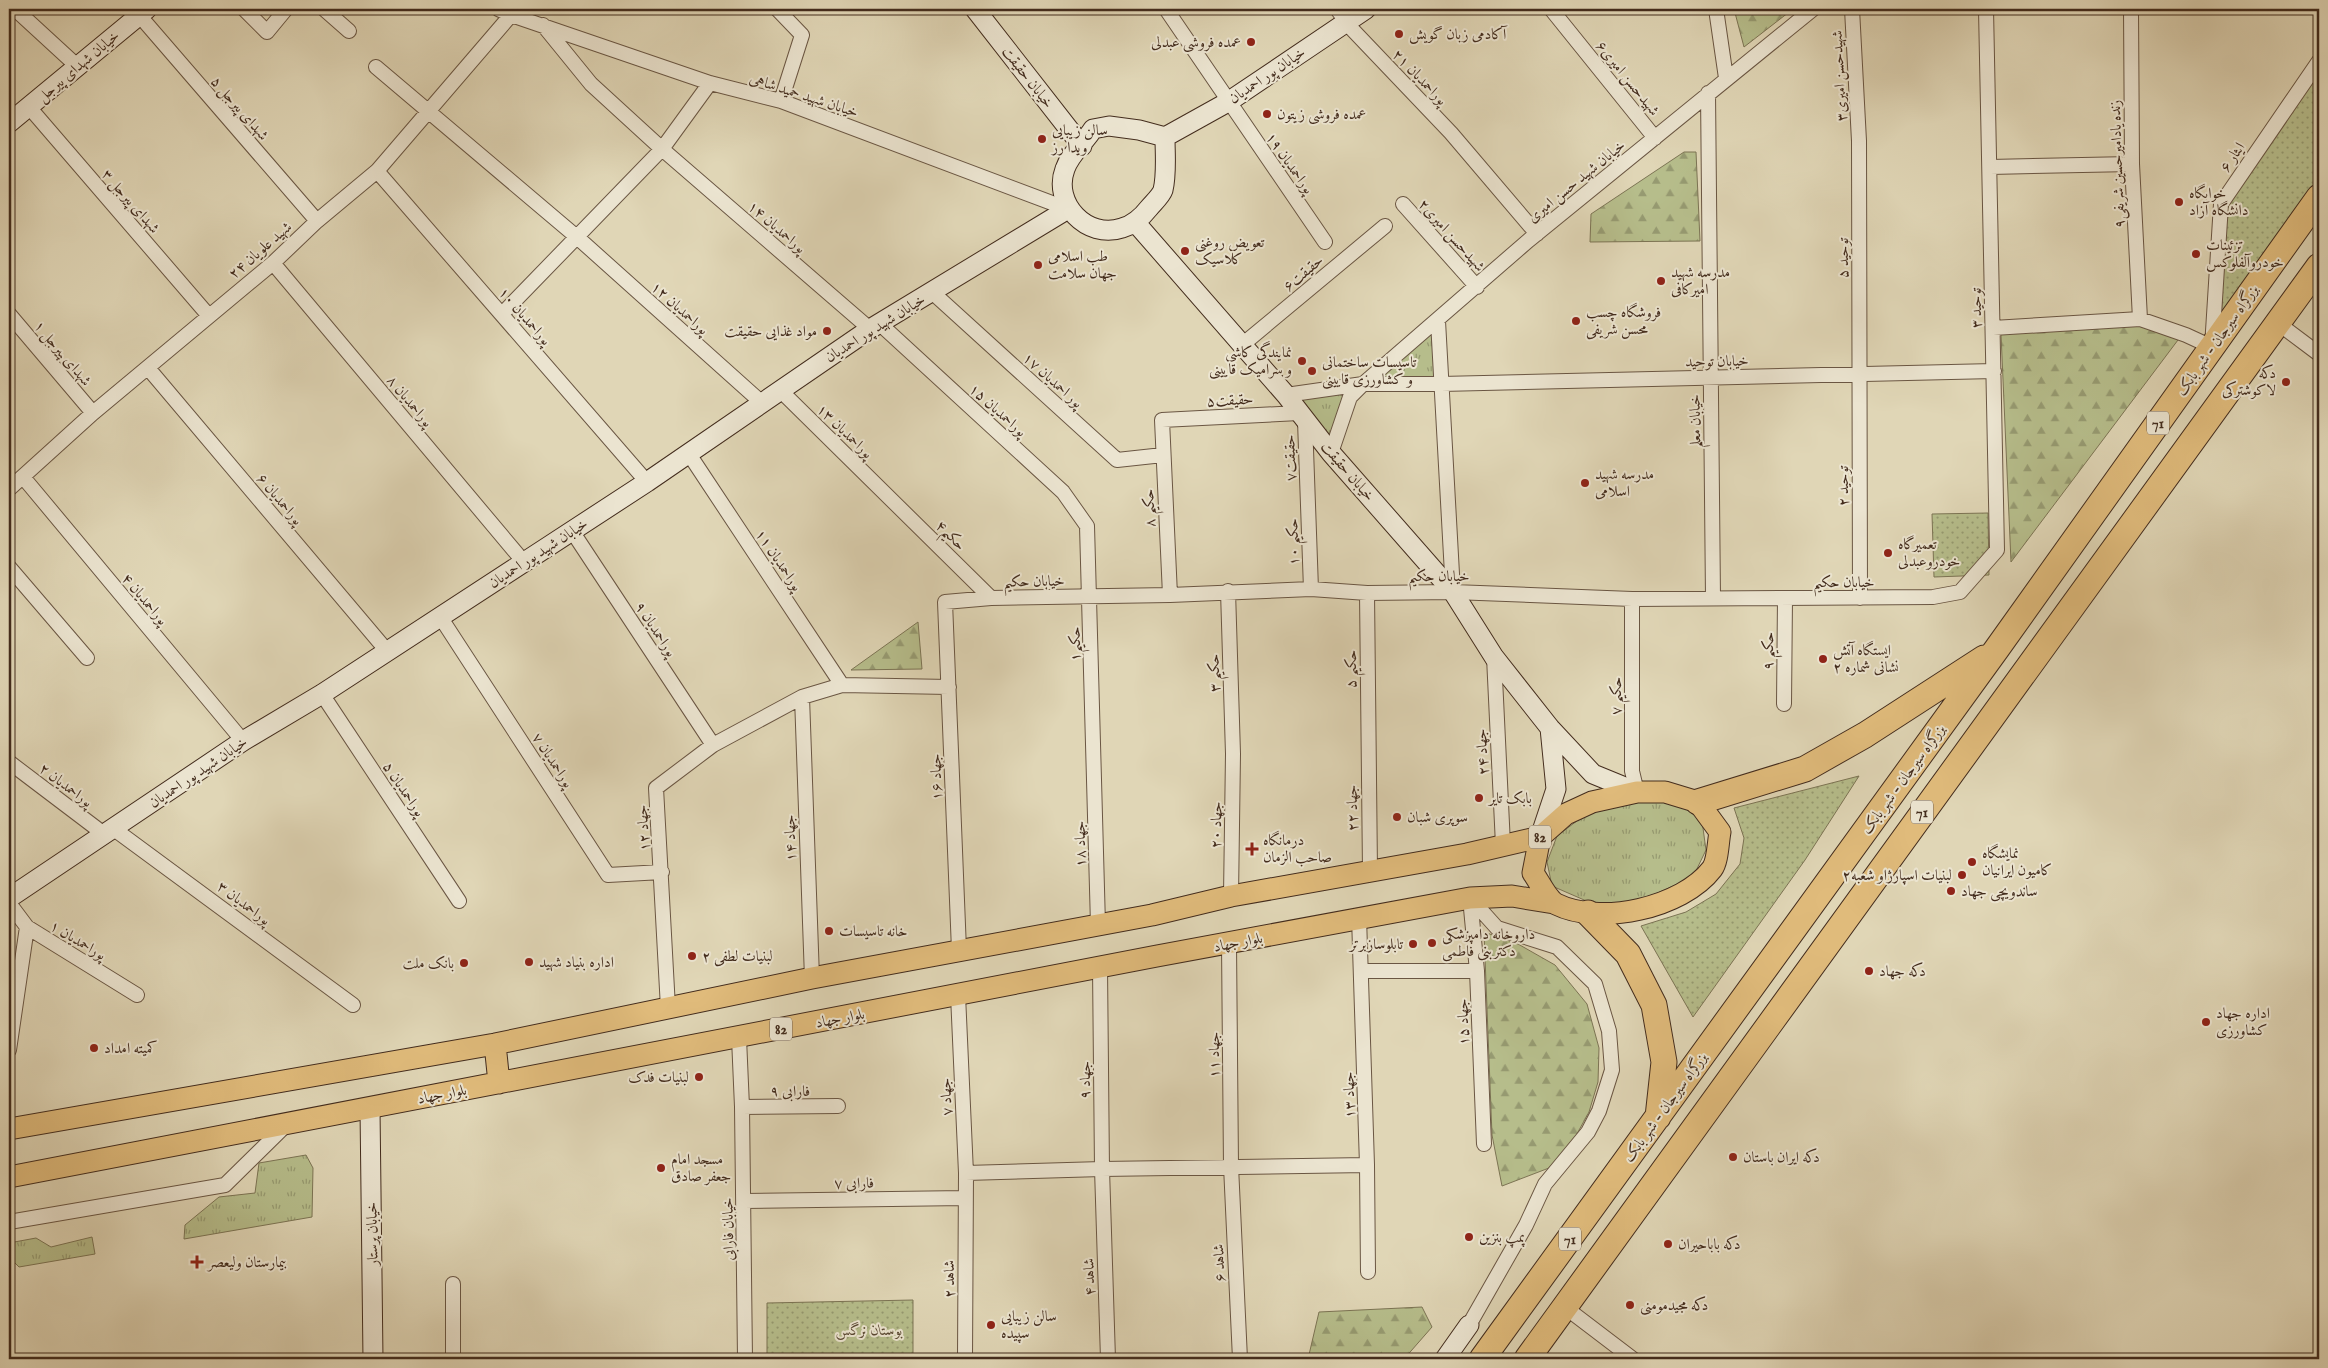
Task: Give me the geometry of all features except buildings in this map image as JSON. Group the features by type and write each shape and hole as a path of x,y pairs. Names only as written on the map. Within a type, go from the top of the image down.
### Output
{"highway":[{"name":"بزرگراه سیرجان - شهر بابک","path":"1482,1359 1996,650 2319,197"},
{"name":"71","path":"1527,1359 1566,1308 2026,668 2279,324 2319,266"},
{"path":"1698,802 1805,768 1865,735 1996,650"},
{"name":"82","path":"1588,913 1628,954 1654,1005 1664,1062 1657,1118"}],"main road":[{"name":"82","path":"9,1129 495,1044 812,978 1152,915 1231,896 1467,854 1540,837 1566,814 1592,802 1637,792 1665,792 1698,802 1720,832 1713,868 1687,891 1661,903 1616,913 1588,913 1554,903 1533,873 1540,837"},
{"name":"بلوار جهاد","path":"9,1177 1100,967 1229,944 1359,917 1470,898 1512,896 1554,903"},
{"path":"495,1044 499,1083"}],"street":[{"path":"15,9 76,66"},
{"path":"244,9 266,32 286,9"},
{"path":"324,9 349,31"},
{"name":"خیابان شهید حمید شاهی","path":"498,9 710,83 781,101 1068,209"},
{"path":"777,9 802,34 781,101"},
{"name":"خیابان حقیقت","path":"975,9 1082,146"},
{"name":"پوراحمدیان ۱۹","path":"1166,9 1325,242"},
{"name":"خیابان پور احمدیان","path":"1166,137 1228,102 1341,16 1366,9"},
{"name":"شهیدحسن امیری۶","path":"1551,9 1655,138"},
{"path":"1716,9 1726,78"},
{"name":"خیابان شهید حسن امیری","path":"1331,453 1350,397 1364,384 1537,234 1655,138 1708,92 1813,9"},
{"name":"شهیدحسن امیری۳","path":"1852,9 1859,141"},
{"name":"توحید ۳","path":"1960,592 1997,550 1986,9"},
{"name":"زنده یادامیرحسین شریفی۹","path":"2131,9 2132,164 2140,319"},
{"name":"خیابان شهدای پیرجل","path":"9,123 143,12"},
{"name":"شهدای پیرجل ۵","path":"143,12 316,222"},
{"name":"شهید علویان ۲۴","path":"9,488 93,413 377,172 511,15"},
{"name":"پوراحمدیان ۲۱","path":"1341,16 1451,133 1537,234"},
{"name":"پوراحمدیان ۱۴","path":"543,24 591,84 662,150 875,326"},
{"name":"ایثار ۶","path":"2212,347 2221,204 2319,61"},
{"name":"پوراحمدیان ۱۲","path":"376,67 578,238 761,402"},
{"path":"502,314 662,150 710,83"},
{"name":"خیابان معلم","path":"1708,92 1713,598"},
{"name":"شهدای پیرجل ۳","path":"29,107 208,316"},
{"path":"1109,126 1139,130 1166,137 1163,192 1135,222 1114,230 1093,228 1080,221 1068,209 1062,183 1064,169 1071,156 1082,146 1093,129 1109,126"},
{"name":"توحید ۵","path":"1859,141 1859,374"},
{"path":"1990,167 2132,164"},
{"name":"پوراحمدیان ۱۰","path":"377,172 647,482"},
{"name":"شهیدحسن امیری۲","path":"1403,204 1476,287"},
{"name":"خیابان شهید پور احمدیان","path":"9,898 243,741 322,694 440,618 523,561 647,482 761,402 875,326 1068,209"},
{"name":"خیابان حقیقت","path":"1135,222 1286,395 1331,453 1453,592 1494,657 1550,728 1592,774 1637,792"},
{"name":"حقیقت۶","path":"1242,345 1385,226"},
{"name":"پوراحمدیان ۸","path":"273,262 523,561"},
{"name":"پور احمدیان ۱۷","path":"932,292 1117,460 1163,455"},
{"name":"شهدای ‍‍‍‍‍‍پیرجل ۱","path":"9,314 93,413"},
{"path":"1993,328 2140,319 2186,335 2212,347"},
{"path":"1438,321 1453,592"},
{"path":"2279,324 2319,354"},
{"name":"پوراحمدیان ۱۵","path":"875,326 1063,492 1087,526"},
{"name":"پوراحمدیان ۶","path":"148,368 387,651"},
{"name":"خیابان توحید","path":"1286,395 1364,384 1440,384 1994,371"},
{"name":"توحید ۲","path":"1859,374 1860,598"},
{"name":"پوراحمدیان ۱۳","path":"780,390 888,495"},
{"name":"حقیقت۵","path":"1162,420 1302,417"},
{"name":"حقیقت۷","path":"1302,417 1308,494"},
{"name":"حکیم ۸","path":"1162,420 1170,595"},
{"name":"پوراحمدیان ۱۱","path":"689,454 842,685"},
{"name":"پوراحمدیان ۴","path":"23,477 243,741"},
{"name":"حکیم ۱۰","path":"1308,494 1311,590"},
{"name":"حکیم۴","path":"888,495 991,598"},
{"name":"حکیم۱","path":"1087,526 1095,762"},
{"name":"پوراحمدیان ۹","path":"572,531 713,745"},
{"path":"9,567 87,658"},
{"name":"خیابان حکیم","path":"945,602 991,598 1311,590 1367,593 1453,592 1632,599 1934,597 1960,592"},
{"name":"حکیم ۳","path":"1228,592 1233,754"},
{"name":"حکیم ۵","path":"1367,593 1367,745"},
{"name":"حکیم ۹","path":"1784,704 1785,598"},
{"name":"حکیم ۷","path":"1632,599 1632,770 1637,792"},
{"name":"جهاد ۱۶","path":"945,602 959,950"},
{"name":"پوراحمدیان ۷","path":"440,618 608,875 662,872"},
{"name":"جهاد ۲۴","path":"1494,657 1503,845"},
{"name":"جهاد ۱۲","path":"668,1008 656,788 713,745 802,697 842,685 949,687"},
{"name":"پوراحمدیان ۵","path":"322,694 459,901"},
{"name":"جهاد ۱۴","path":"802,697 812,978"},
{"path":"1540,837 1556,789 1550,728"},
{"name":"جهاد ۲۲","path":"1367,745 1370,871"},
{"name":"جهاد ۲۰","path":"1231,896 1233,754"},
{"name":"پوراحمدیان ۲","path":"9,762 109,831"},
{"name":"جهاد ۱۸","path":"1095,762 1098,925"},
{"name":"پوراحمدیان ۳","path":"109,831 353,1005"},
{"path":"1445,1359 1469,1325 1526,1225 1545,1184 1588,1132 1599,1111 1612,1070 1609,1031 1596,984 1557,947 1497,928 1470,898"},
{"name":"جهاد ۱۵","path":"1470,898 1477,971 1484,1144"},
{"name":"پوراحمدیان ۱","path":"9,904 27,927 138,995"},
{"name":"جهاد ۱۳","path":"1359,917 1368,1165 1368,1272"},
{"path":"9,1050 27,927"},
{"name":"جهاد ۱۱","path":"1229,944 1231,1166"},
{"name":"جهاد ۹","path":"1100,967 1103,1193"},
{"path":"1362,971 1477,971"},
{"name":"جهاد ۷","path":"958,995 966,1173 965,1198"},
{"name":"خیابان فارابی","path":"739,1038 744,1201 745,1359"},
{"name":"فارابی ۹","path":"742,1107 838,1106"},
{"name":"خیابان پرستار","path":"370,1109 373,1359"},
{"path":"9,1222 225,1185 289,1122"},
{"path":"966,1173 1102,1168 1368,1165"},
{"name":"شاهد ۶","path":"1231,1166 1240,1359"},
{"name":"شاهد ۴","path":"1103,1193 1108,1359"},
{"name":"فارابی ۷","path":"744,1201 965,1198"},
{"name":"شاهد ۲","path":"965,1198 965,1359"},
{"path":"453,1284 454,1359"},
{"path":"1566,1308 1633,1359"}],"green space":[{"path":"1734,9 1793,9 1744,47"},
{"path":"2319,72 2319,184 2221,323 2225,205"},
{"path":"1684,152 1696,152 1700,241 1590,242 1591,214"},
{"path":"1437,324 1439,383 1368,382"},
{"path":"2143,324 2181,336 2011,562 2001,334"},
{"path":"1361,385 1331,450 1288,396"},
{"path":"1988,513 1989,575 1934,577 1932,514"},
{"path":"918,622 922,669 851,670"},
{"path":"1859,776 1805,860 1693,1017 1641,926 1686,912 1716,894 1740,864 1744,838 1734,808"},
{"path":"1649,799 1682,806 1702,821 1706,850 1693,877 1644,899 1598,906 1552,886 1547,862 1557,836 1594,808"},
{"path":"1484,932 1518,944 1555,965 1587,1004 1599,1048 1598,1082 1589,1112 1573,1141 1549,1168 1502,1186 1492,1135"},
{"path":"306,1155 313,1168 312,1217 184,1239 185,1225 219,1197 255,1193 259,1163"},
{"path":"92,1237 95,1254 19,1267 9,1257 9,1243 36,1238 51,1247"},
{"name":"بوستان نرگس","path":"913,1300 913,1359 767,1359 767,1303"},
{"path":"1422,1307 1432,1327 1404,1359 1308,1359 1319,1312"}],"place":[{"name":"آکادمی زبان گویش","path":"1399,34"},
{"name":"عمده فروشی عبدلی","path":"1251,42"},
{"name":"عمده فروشی زیتون","path":"1267,114"},
{"name":"سالن زیبایی ویدا رز","path":"1042,139"},
{"name":"خوابگاه دانشگاه آزاد","path":"2179,202"},
{"name":"تعویض روغنی کلاسیک","path":"1185,251"},
{"name":"تزئینات خودروآلفلوکس","path":"2196,254"},
{"name":"طب اسلامی جهان سلامت","path":"1038,265"},
{"name":"مدرسه شهید امیرکافی","path":"1661,281"},
{"name":"فروشگاه چسب محسن شریفی","path":"1576,321"},
{"name":"مواد غذایی حقیقت","path":"827,331"},
{"name":"نمایندگی کاشی و سرامیک قایینی","path":"1302,361"},
{"name":"تاسیسات ساختمانی و کشاورزی قایینی","path":"1312,371"},
{"name":"دکه لاکوشترکی","path":"2286,382"},
{"name":"مدرسه شهید اسلامی","path":"1585,483"},
{"name":"تعمیرگاه خودروعبدلی","path":"1888,553"},
{"name":"ایستگاه آتش نشانی شماره ۲","path":"1823,659"},
{"name":"بابک تایر","path":"1479,798"},
{"name":"سوپری شبان","path":"1397,817"},
{"name":"درمانگاه صاحب الزمان","path":"1252,849"},
{"name":"نمایشگاه کامیون ایرانیان","path":"1972,862"},
{"name":"لبنیات اسپارژاو شعبه۲","path":"1962,875"},
{"name":"ساندویچی جهاد","path":"1951,891"},
{"name":"خانه تاسیسات","path":"829,931"},
{"name":"داروخانه دامپزشکی دکتربنی فاطمی","path":"1432,943"},
{"name":"تابلوسازبرتر","path":"1413,944"},
{"name":"لبنیات لطفی ۲","path":"692,956"},
{"name":"اداره بنیاد شهید","path":"529,962"},
{"name":"بانک ملت","path":"464,963"},
{"name":"دکه جهاد","path":"1869,971"},
{"name":"اداره جهاد کشاورزی","path":"2206,1022"},
{"name":"کمیته امداد","path":"94,1048"},
{"name":"لبنیات فدک","path":"699,1077"},
{"name":"دکه ایران باستان","path":"1733,1157"},
{"name":"مسجد امام جعفر صادق","path":"661,1168"},
{"name":"پمپ بنزین","path":"1469,1237"},
{"name":"دکه باباحیران","path":"1668,1244"},
{"name":"بیمارستان ولیعصر","path":"197,1262"},
{"name":"دکه مجیدمومنی","path":"1630,1305"},
{"name":"سالن زیبایی سپیده","path":"991,1325"}]}
